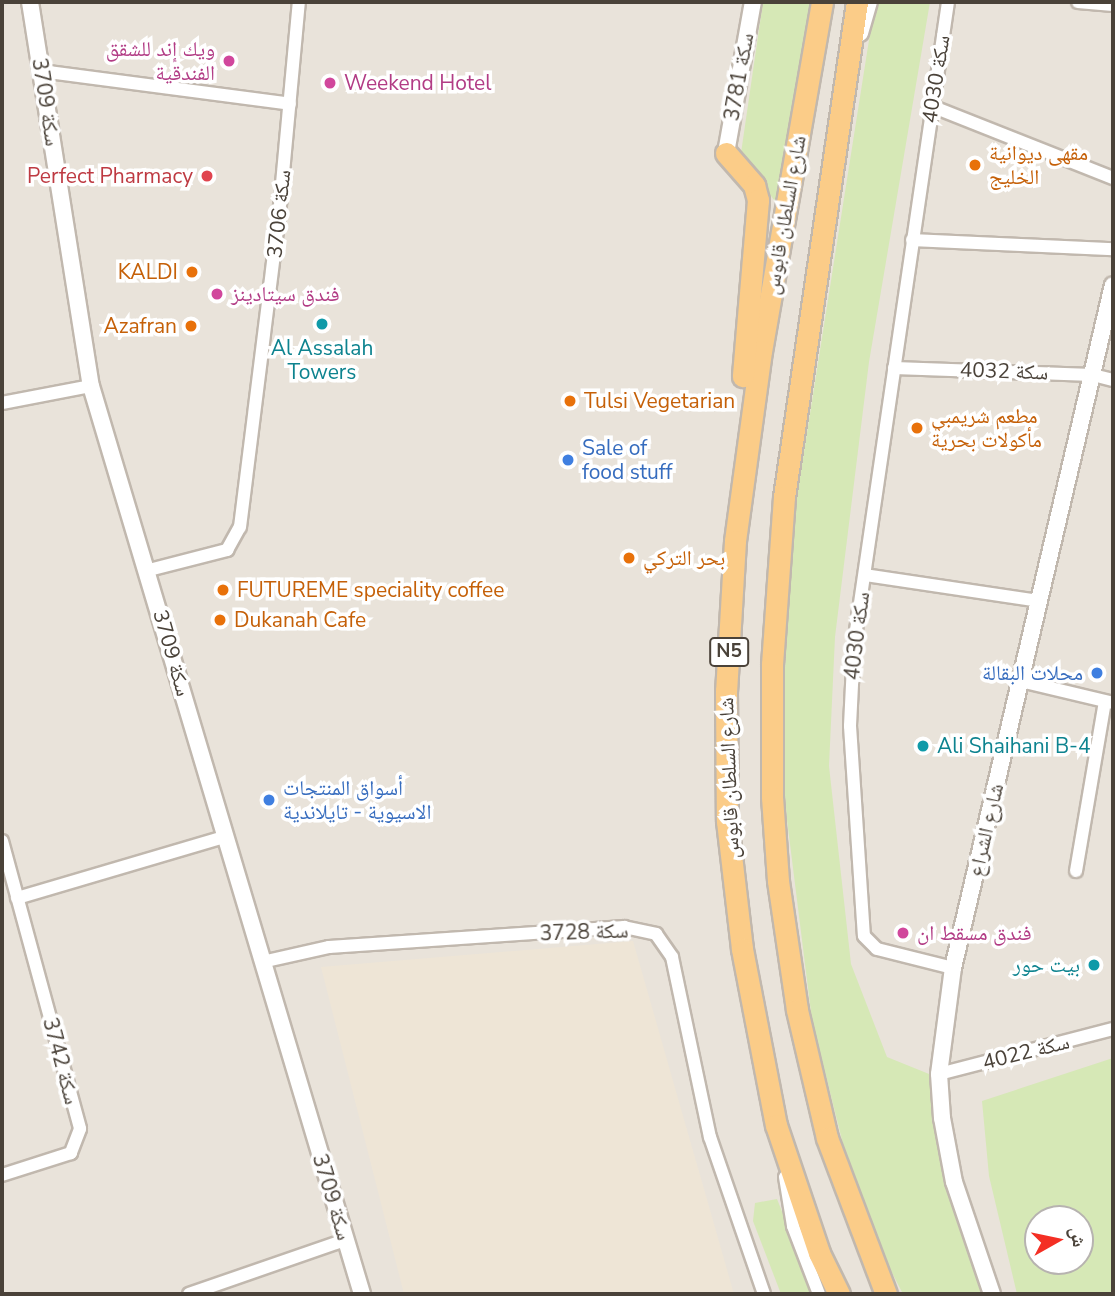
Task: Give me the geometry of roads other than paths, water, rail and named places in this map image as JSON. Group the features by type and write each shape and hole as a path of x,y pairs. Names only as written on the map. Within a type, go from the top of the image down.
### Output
{"highway":[{"name":"شارع السلطان قابوس","path":"822,2 761,351 734,541 726,691 727,821 741,949 776,1125 819,1253 839,1294"},
{"name":"شارع السلطان قابوس","path":"857,2 839,106 784,497 772,664 772,797 778,881 797,1010 827,1138 886,1294"},
{"path":"726,153 754,185 758,200 742,389 734,541"}],"street":[{"name":"سكة 3709","path":"30,2 91,386 149,570 224,837 362,1294"},
{"name":"سكة 3706","path":"149,570 227,550 240,527 290,104 299,2"},
{"name":"سكة 3781","path":"726,153 753,2"},
{"path":"839,106 869,2"},
{"name":"سكة 4030","path":"948,2 854,645 850,726 864,936 877,949 953,968"},
{"path":"1078,2 1113,5"},
{"path":"41,71 290,104"},
{"path":"931,106 1113,178"},
{"path":"912,240 1113,249"},
{"name":"شارع الشراع","path":"992,1294 954,1182 939,1074 953,968 1113,285"},
{"name":"سكة 4032","path":"894,368 1093,375 1113,380"},
{"path":"2,402 91,386"},
{"path":"865,575 1039,601"},
{"path":"1021,681 1109,703 1076,871"},
{"path":"17,898 224,837"},
{"name":"سكة 3742","path":"2,841 80,1129 71,1153 2,1175"},
{"name":"سكة 3728","path":"262,962 356,945 624,927 656,934 672,957 710,1137 764,1294"},
{"name":"سكة 4022","path":"939,1074 1113,1029"},
{"path":"776,1125 793,1226 819,1294"},
{"path":"189,1294 345,1240"}],"place":[{"name":"ويك إند للشقق الفندقية","path":"229,61"},
{"name":"Weekend Hotel","path":"330,83"},
{"name":"مقهى ديوانية الخليج","path":"975,165"},
{"name":"Perfect Pharmacy","path":"207,176"},
{"name":"KALDI","path":"192,272"},
{"name":"فندق سيتادينز","path":"217,294"},
{"name":"Al Assalah Towers","path":"322,324"},
{"name":"Azafran","path":"191,326"},
{"name":"Tulsi Vegetarian","path":"570,401"},
{"name":"مطعم شريمبي مأكولات بحرية","path":"917,428"},
{"name":"Sale of food stuff","path":"568,460"},
{"name":"بحر التركي","path":"629,558"},
{"name":"FUTUREME speciality coffee","path":"223,590"},
{"name":"Dukanah Cafe","path":"220,620"},
{"name":"محلات البقالة","path":"1097,673"},
{"name":"Ali Shaihani B-4","path":"923,746"},
{"name":"أسواق المنتجات الاسيوية - تايلاندية","path":"269,800"},
{"name":"فندق مسقط ان","path":"903,933"},
{"name":"بيت حور","path":"1094,965"}]}
